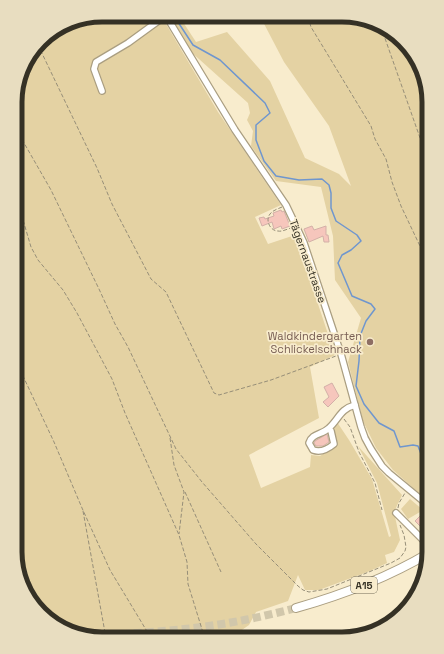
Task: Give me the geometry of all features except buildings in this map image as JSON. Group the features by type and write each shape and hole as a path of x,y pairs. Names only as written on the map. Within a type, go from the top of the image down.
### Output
{"highway":[{"name":"A15","path":"296,608 347,592 403,568 422,557"}],"street":[{"path":"102,91 94,69 96,62 128,43 157,22"},
{"name":"Tägernaustrasse","path":"170,22 235,130 286,205 296,226 304,243 341,354 361,428 371,449 382,466 422,501"},
{"path":"329,428 334,444 330,448 323,451 317,452 313,450 309,443 311,439 329,428 342,412 355,405"},
{"path":"396,512 422,539"}],"path":[{"path":"310,22 311,27 371,126 375,139 386,159 392,182 401,206 422,250"},
{"path":"383,34 422,146"},
{"path":"41,51 97,168 112,204 151,279 166,292 214,393 219,395 256,384 341,354"},
{"path":"22,139 51,190 176,449 202,482 256,544 298,586 309,592 327,589 382,567 400,558 406,547 404,535 400,525"},
{"path":"286,205 269,214 268,218 271,228 277,232 296,226"},
{"path":"22,216 31,247 38,260 63,290 112,379 125,413 179,535 187,562 188,584 203,632"},
{"path":"22,374 54,442 110,570 147,632"},
{"path":"342,412 343,418 350,427 359,452 375,483 382,510"},
{"path":"169,436 174,465 184,492 221,572"},
{"path":"396,512 399,503 408,490"},
{"path":"179,535 184,492"},
{"path":"82,508 105,632"}],"shaded area":[{"path":"102,22 165,22 218,112 281,205 255,217 268,244 295,235 335,355 310,367 319,418 249,455 261,488 310,467 311,455 320,456 338,444 332,426 337,422 372,479 389,537 391,536 377,483 358,446 402,495 394,512 400,540 394,552 385,555 387,563 319,590 305,590 298,575 288,601 256,612 249,625 239,632 102,632 81,629 62,621 45,609 28,583 25,573 22,552 22,102 26,76 35,58 45,45 58,35 76,26"},
{"path":"173,22 183,22 196,42 227,32 270,81 305,158 339,174 351,186 329,126 284,62 263,22 352,23 373,28 399,45 411,62 418,76 422,97 422,496 393,470 376,448 363,421 348,362 361,318 335,280 333,236 321,187 276,181 251,146 253,131 247,120 250,113 248,103 190,51"},
{"path":"410,499 422,509 422,514 420,512 408,519 401,509"}],"waterway":[{"path":"178,22 193,45 220,60 265,103 270,113 256,125 256,140 264,161 276,176 299,180 322,179 329,185 331,193 331,208 336,221 357,235 361,241 351,250 342,255 338,263 352,296 371,304 375,309 366,321 360,336 356,386 364,404 379,423 394,431 400,447 413,445 418,446 422,456"}],"tunnel":[{"path":"154,632 245,620 296,608"}],"place":[{"name":"Waldkindergarten Schlickelschnack","path":"370,342"}]}
